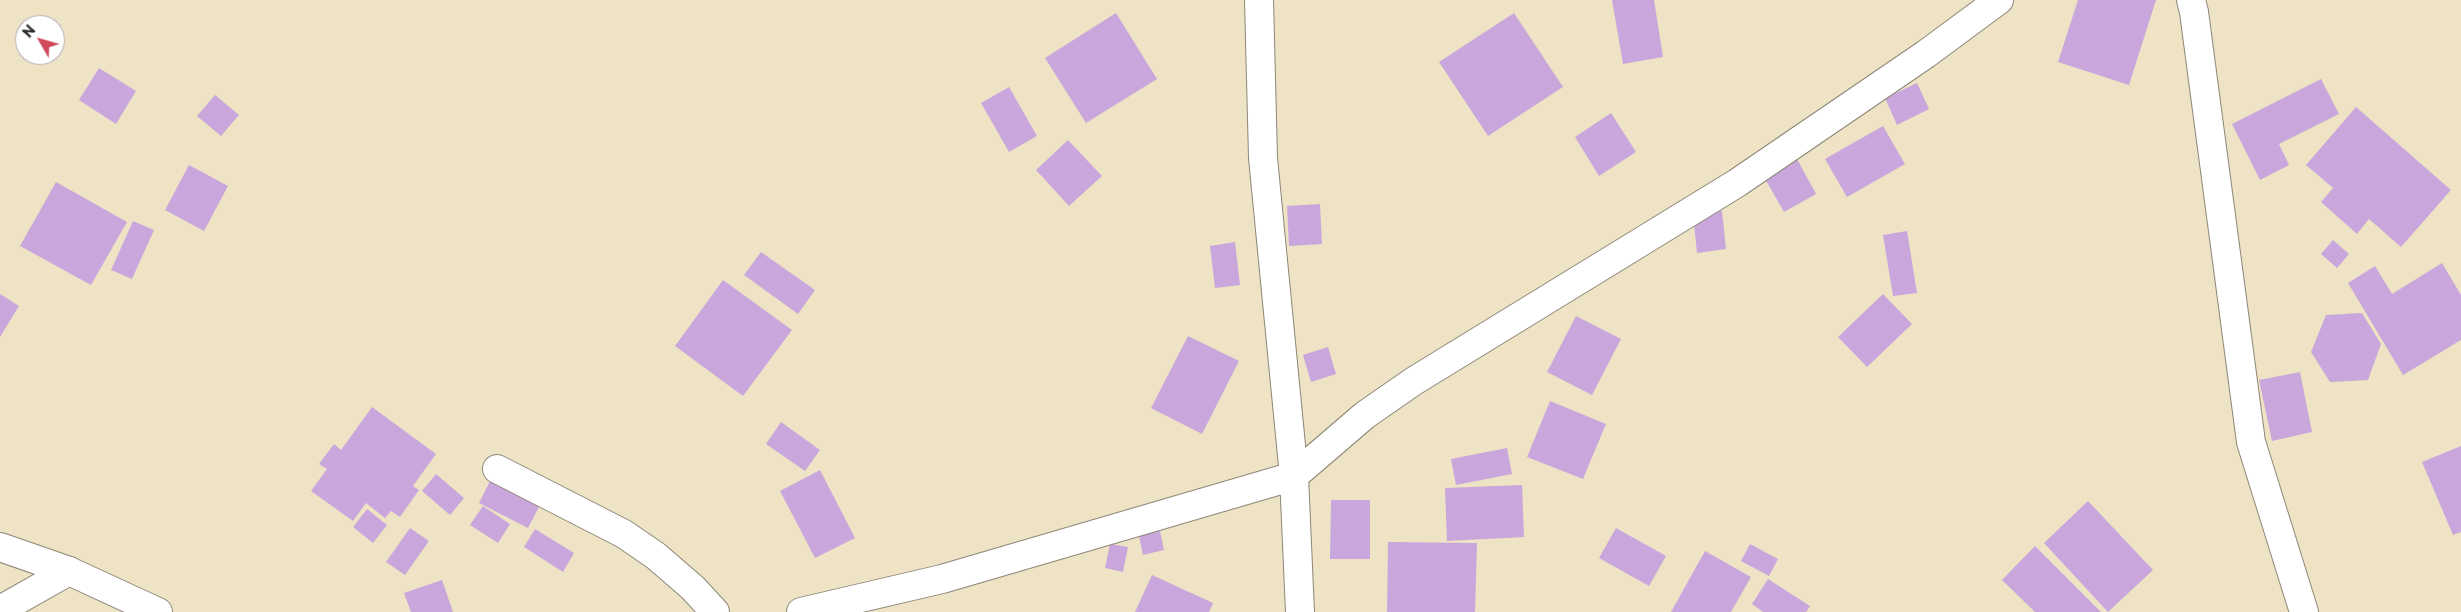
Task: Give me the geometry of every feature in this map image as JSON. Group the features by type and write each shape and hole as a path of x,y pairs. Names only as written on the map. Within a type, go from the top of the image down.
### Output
{"street":[{"path":"1259,0 1263,158 1294,476 1300,612"},
{"path":"801,612 942,579 1294,476 1365,416 1414,381 1737,183 1926,54 2000,0"},
{"path":"2191,0 2252,442 2304,612"},
{"path":"497,469 624,534 656,556 693,588 715,612"},
{"path":"0,547 68,571 158,612"},
{"path":"0,610 68,571"}],"building":[{"path":"1612,0 1654,0 1663,57 1623,64"},
{"path":"2078,0 2156,0 2129,85 2058,62"},
{"path":"1116,13 1157,79 1086,123 1045,58"},
{"path":"1514,13 1563,87 1488,136 1439,62"},
{"path":"99,68 136,91 116,124 79,100"},
{"path":"2321,79 2339,114 2279,144 2289,165 2260,180 2232,124"},
{"path":"1917,83 1929,109 1897,125 1885,98"},
{"path":"1009,87 1037,136 1009,152 981,103"},
{"path":"215,95 239,115 221,136 197,116"},
{"path":"2356,107 2451,190 2401,247 2369,219 2357,234 2321,202 2333,188 2306,165"},
{"path":"1611,113 1636,152 1599,176 1575,137"},
{"path":"1883,126 1905,164 1847,197 1825,159"},
{"path":"1068,140 1102,176 1069,206 1036,170"},
{"path":"1797,159 1816,194 1784,212 1764,177"},
{"path":"189,165 228,186 204,231 165,210"},
{"path":"56,182 127,222 91,285 20,246"},
{"path":"1320,204 1322,244 1289,246 1287,206"},
{"path":"1722,211 1726,249 1697,253 1693,215"},
{"path":"133,221 154,230 132,279 111,270"},
{"path":"1907,231 1917,293 1893,296 1883,235"},
{"path":"2333,240 2349,254 2337,268 2321,254"},
{"path":"1235,242 1240,285 1215,288 1210,246"},
{"path":"761,252 815,290 798,314 744,275"},
{"path":"2442,263 2461,295 2461,340 2403,375 2348,283 2375,266 2392,294"},
{"path":"723,280 792,330 743,396 675,346"},
{"path":"0,294 19,306 0,337"},
{"path":"1883,294 1912,324 1867,367 1838,337"},
{"path":"2362,313 2381,344 2368,380 2330,382 2311,352 2326,315"},
{"path":"1576,316 1621,339 1592,395 1547,372"},
{"path":"1188,336 1239,361 1202,434 1151,408"},
{"path":"1328,347 1336,374 1311,382 1303,355"},
{"path":"2300,372 2312,432 2272,441 2259,380"},
{"path":"1550,401 1606,424 1583,479 1527,457"},
{"path":"372,407 436,454 413,486 419,490 400,517 391,511 385,518 366,503 353,521 311,491 327,469 319,464 334,444 341,450"},
{"path":"781,422 820,450 805,471 766,444"},
{"path":"2461,446 2461,532 2453,535 2422,462"},
{"path":"1507,448 1512,474 1456,485 1451,459"},
{"path":"820,470 855,538 815,558 780,491"},
{"path":"436,474 464,498 450,515 422,491"},
{"path":"492,477 541,503 528,528 479,503"},
{"path":"1522,485 1524,537 1447,541 1445,488"},
{"path":"1331,500 1370,500 1370,559 1330,559"},
{"path":"2088,501 2153,570 2108,612 2044,543"},
{"path":"483,506 510,524 498,543 470,525"},
{"path":"367,509 387,525 373,543 353,527"},
{"path":"410,528 429,541 405,575 386,562"},
{"path":"1616,528 1666,556 1649,586 1599,558"},
{"path":"535,529 574,553 563,572 524,547"},
{"path":"1160,531 1164,550 1143,555 1139,536"},
{"path":"1388,542 1477,543 1475,612 1387,612"},
{"path":"1110,544 1128,547 1123,572 1105,568"},
{"path":"1750,544 1778,559 1769,576 1741,561"},
{"path":"2035,546 2101,612 2035,612 2002,580"},
{"path":"1705,551 1751,577 1731,612 1671,612"},
{"path":"1152,575 1213,603 1209,612 1135,612"},
{"path":"1768,579 1810,606 1806,612 1763,612 1752,604"},
{"path":"442,580 453,612 411,612 404,593"}]}
